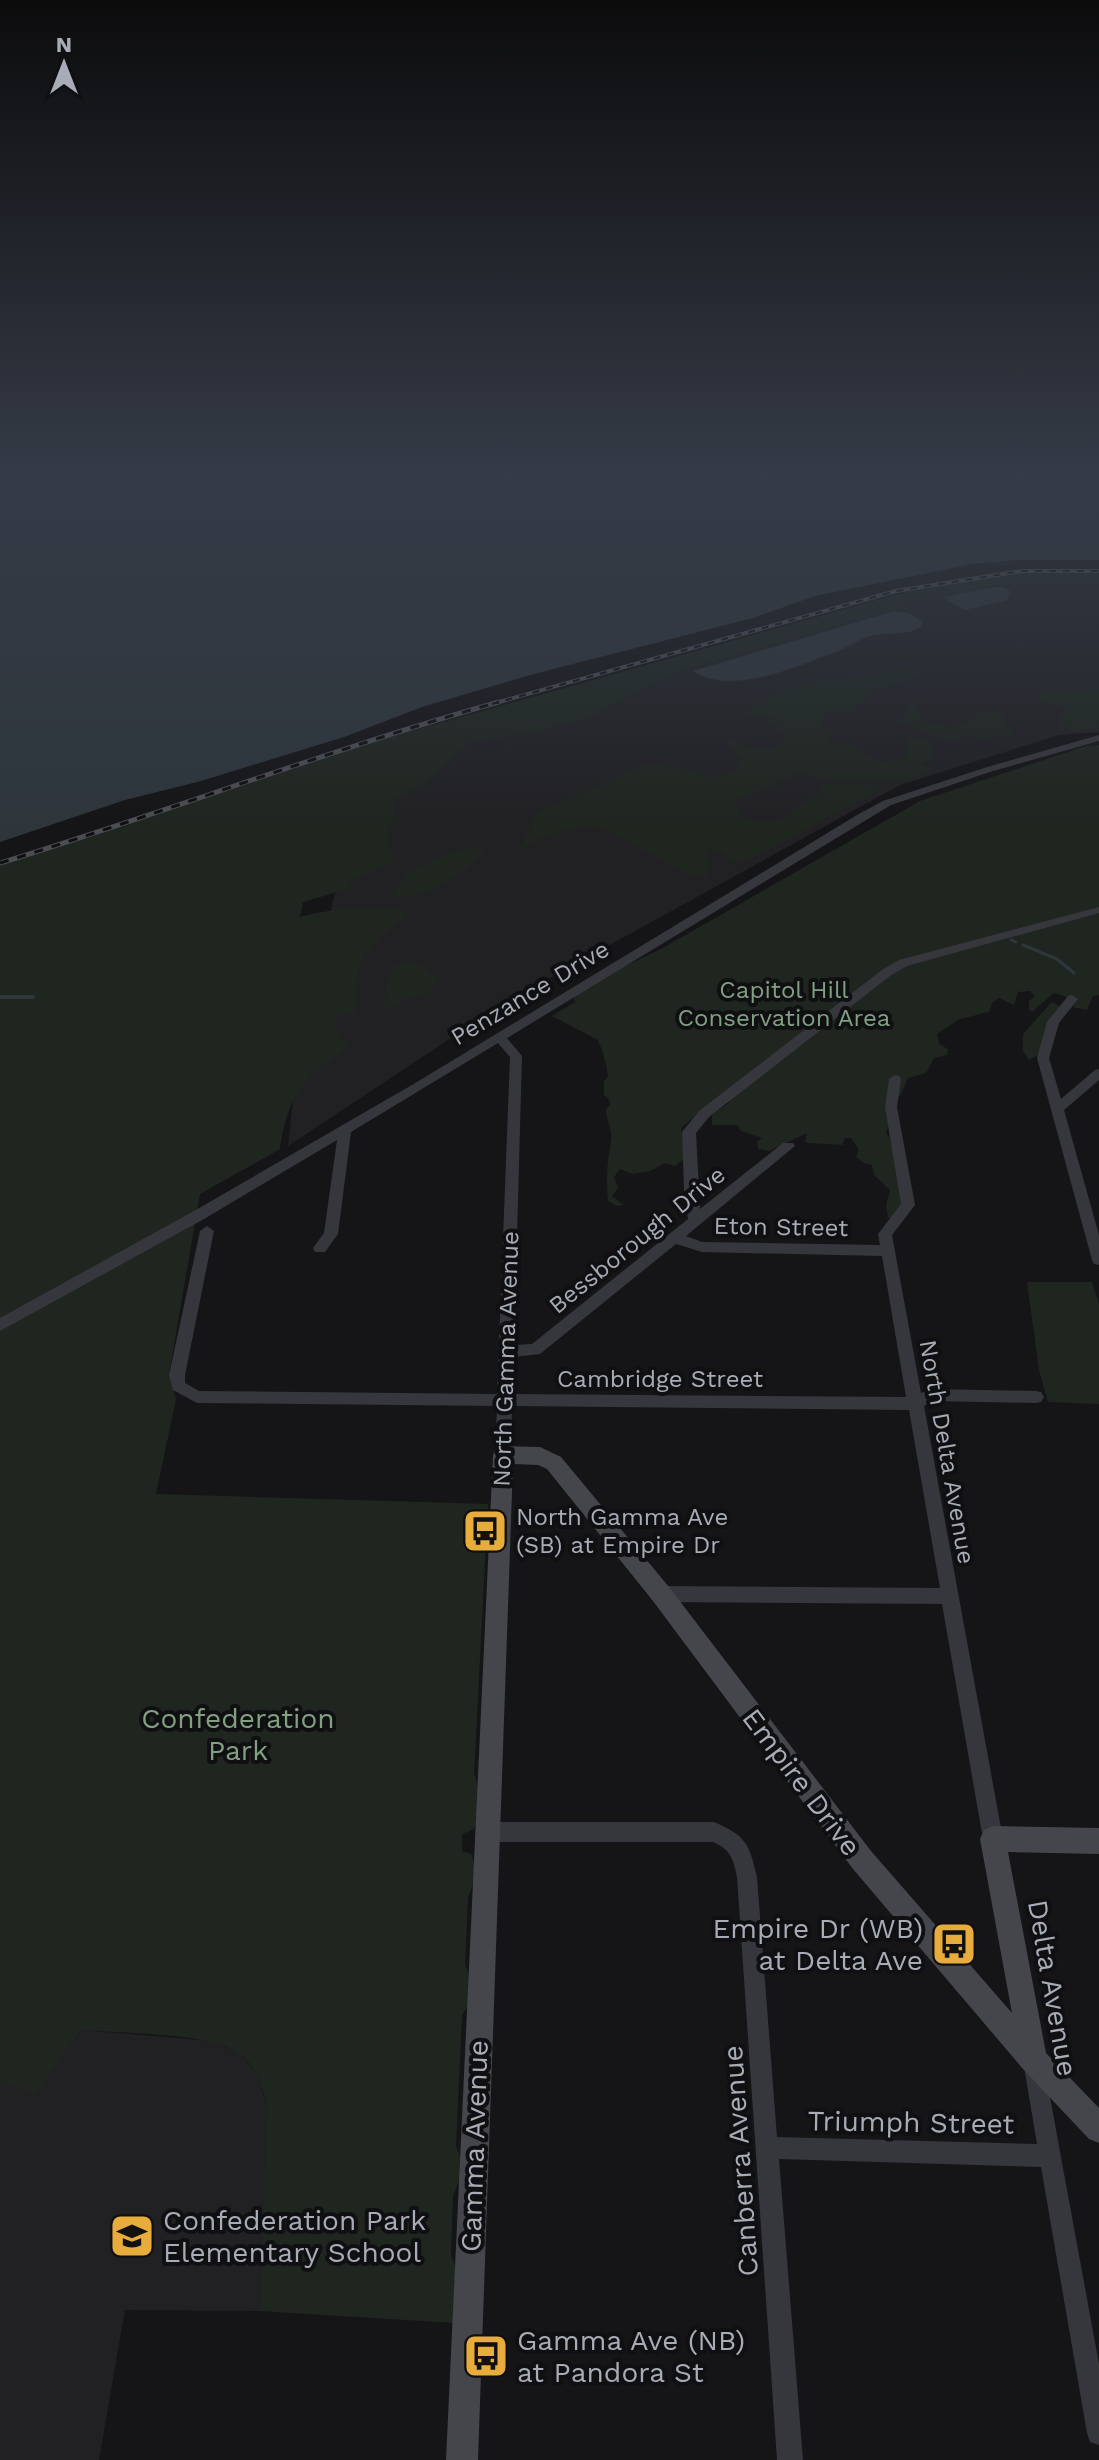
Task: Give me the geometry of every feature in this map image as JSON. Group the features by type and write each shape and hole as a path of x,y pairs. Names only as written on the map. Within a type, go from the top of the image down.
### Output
{"street":[{"name":"Penzance Drive","path":"0,1325 199,1215 887,803 1099,738"},
{"path":"695,1221 689,1132 704,1114 903,963 1099,910"},
{"path":"1072,999 1053,1022 1043,1058 1099,1260"},
{"name":"North Gamma Avenue","path":"486,1832 508,1351 516,1056 499,1036"},
{"path":"1057,1109 1099,1073"},
{"name":"North Delta Avenue","path":"895,1079 891,1107 908,1205 885,1234 993,1839"},
{"path":"320,1248 331,1234 345,1129"},
{"name":"Bessborough Drive","path":"508,1351 535,1350 788,1146"},
{"name":"Cambridge Street","path":"207,1231 199,1283 177,1375 178,1386 185,1393 209,1398 914,1404 932,1395 1036,1397"},
{"name":"Eton Street","path":"675,1238 702,1247 888,1251"},
{"name":"Empire Drive","path":"503,1455 540,1456 554,1463 661,1594 862,1860 1033,2059 1099,2129"},
{"path":"661,1594 948,1596"},
{"name":"Canberra Avenue","path":"486,1832 714,1832 733,1841 743,1859 756,1978 790,2460"},
{"name":"Gamma Avenue","path":"462,2460 486,1832"},
{"path":"993,1839 1099,1841"},
{"name":"Delta Avenue","path":"993,1839 1099,2433"},
{"name":"Triumph Street","path":"769,2148 1051,2156"}],"shaded area":[{"path":"0,592 836,592 753,618 530,675 422,707 344,737 201,781 125,800 0,842"},
{"path":"936,592 1099,592 1099,732 1059,735 900,785 501,1005 288,1146 296,1073 362,766"},
{"path":"970,592 1010,592 1007,600 965,610 942,597"},
{"path":"894,611 909,613 923,622 921,627 904,633 870,636 787,670 746,680 708,678 693,671"},
{"name":"Confederation Park Elementary School","path":"81,2030 213,2041 239,2052 257,2074 267,2106 260,2311 125,2310 99,2460 0,2460 0,2081 36,2092"}],"green space":[{"name":"Confederation Park","path":"907,592 957,592 677,672 590,717 538,732 470,742 426,784 396,799 394,819 386,839 393,856 392,863 353,880 348,889 303,902 300,917 373,908 389,908 409,915 373,944 366,954 358,978 356,1011 336,1016 337,1036 349,1047 320,1068 293,1100 280,1149 200,1194 169,1374 176,1399 156,1494 488,1504 474,1774 479,1809 474,1828 462,1834 462,1851 471,1854 475,1870 468,1897 465,1965 470,1977 468,2006 462,2015 456,2146 461,2160 460,2179 453,2195 451,2255 456,2268 455,2323 260,2311 267,2106 257,2076 237,2052 186,2037 81,2030 36,2093 0,2081 0,864 103,833 383,739"},
{"path":"916,668 920,673 910,680 874,690 852,712 826,713 817,724 843,730 832,732 830,743 844,742 872,759 886,762 907,755 908,737 922,738 932,743 934,759 920,764 934,769 907,781 843,781 800,774 734,802 740,809 737,815 764,822 783,818 822,793 817,787 849,784 881,789 749,860 734,862 721,852 707,850 708,876 687,874 608,830 585,827 563,831 521,848 534,818 541,811 647,764 679,767 713,778 736,770 741,760 723,737 762,750 778,744 786,736 776,725 763,720 776,719 742,714 776,695 809,682 876,676"},
{"path":"1099,690 1099,728 1072,732 1061,725 1059,715 1071,708 1037,701 1043,691"},
{"path":"912,699 917,702 914,706 922,716 946,726 962,724 975,714 1000,709 1004,723 1016,734 978,739 967,736 956,740 937,738 896,721 906,719 900,711 907,709"},
{"name":"Capitol Hill Conservation Area","path":"1099,745 1099,995 1093,996 1087,1010 1073,1007 1076,1000 1054,993 1032,1012 1029,1001 1035,996 1030,991 1018,992 1014,1005 999,998 992,1003 989,1012 960,1019 937,1034 939,1044 948,1049 947,1055 934,1058 926,1073 908,1078 901,1094 885,1113 889,1123 886,1133 890,1138 905,1204 893,1219 888,1217 886,1205 890,1190 874,1175 872,1165 856,1157 859,1150 851,1138 845,1138 842,1145 809,1143 805,1142 807,1133 769,1151 758,1149 757,1142 762,1138 741,1131 737,1125 712,1125 712,1115 730,1102 722,1097 681,1128 685,1158 675,1166 665,1163 650,1171 632,1174 620,1169 614,1177 618,1188 612,1196 624,1205 617,1206 608,1201 607,1171 611,1137 606,1109 610,1105 604,1095 604,1081 608,1077 603,1054 598,1040 552,1016 575,1002 573,996 920,801 1086,746"},
{"path":"475,846 485,848 444,884 420,894 392,897 406,873 453,851"},
{"path":"411,960 441,980 425,995 413,996 382,1012 388,980 395,966"},
{"path":"1052,1002 1061,1007 1042,1053 1029,1060 1023,1051 1023,1034"},
{"path":"1027,1282 1092,1282 1099,1304 1099,1404 1048,1402 1039,1370"}],"waterway":[{"path":"1011,940 1016,942"},
{"path":"1023,945 1057,959 1074,973"},
{"path":"0,997 33,997"}],"railway":[{"path":"492,704 893,592"},
{"path":"492,704 499,702"},
{"path":"0,863 492,704"}],"place":[{"name":"North Gamma Ave (SB) at Empire Dr","path":"485,1531"},
{"name":"Empire Dr (WB) at Delta Ave","path":"954,1944"},
{"name":"Confederation Park Elementary School","path":"132,2236"},
{"name":"Gamma Ave (NB) at Pandora St","path":"486,2356"}]}
